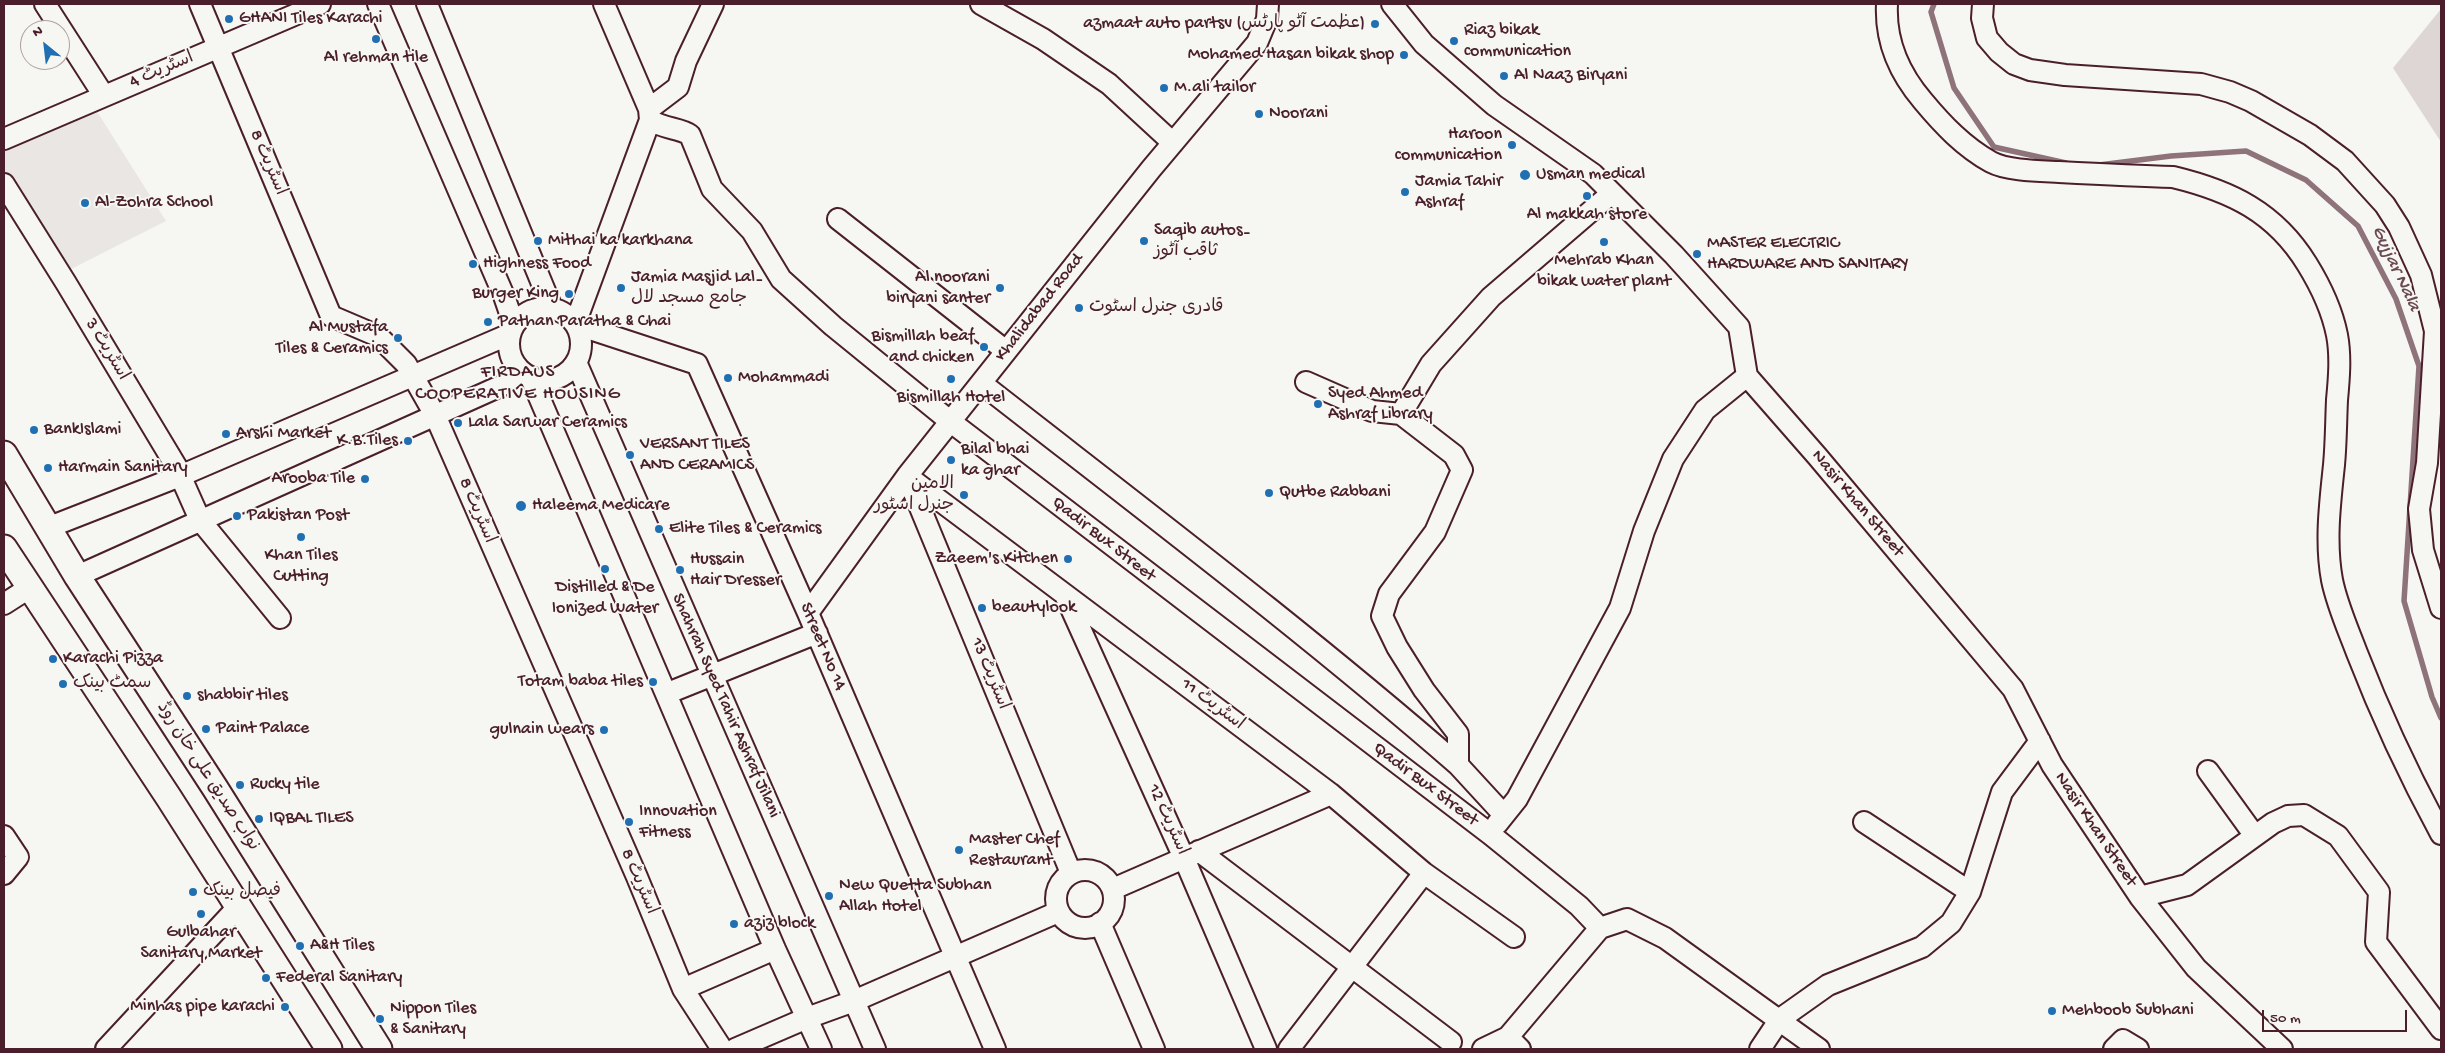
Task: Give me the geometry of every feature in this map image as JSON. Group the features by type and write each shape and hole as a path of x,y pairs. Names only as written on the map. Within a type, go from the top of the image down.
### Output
{"main road":[{"name":"نواب صدیق علی خان روڈ","path":"4,454 77,576 215,788 379,1049"},
{"path":"4,548 169,798 330,1049"}],"street":[{"path":"45,4 104,96"},
{"name":"اسٹریٹ 8","path":"200,4 331,316 378,336 406,364 435,415 637,877 683,989 722,1049"},
{"name":"اسٹریٹ 4","path":"4,139 320,4"},
{"path":"378,4 504,296 512,329"},
{"path":"427,4 552,308"},
{"path":"604,4 650,114"},
{"path":"575,324 650,114 678,87 686,61 713,4"},
{"path":"981,4 1042,39 1109,84 1173,143"},
{"name":"Khalidabad Road","path":"808,613 907,476 1173,143 1257,43 1267,19 1268,4"},
{"path":"1392,4 1424,44 1494,105 1593,174 1674,255 1739,327 1747,376 1705,410 1673,459 1644,531 1620,608 1517,799 1490,834"},
{"path":"1887,4 1886,16 1892,50 1900,69 1910,85 1962,142 1993,163 2028,170 2174,177 2197,183 2227,193 2248,204 2275,222 2298,250 2324,298 2337,335 2339,365 2329,520 2332,580 2368,681 2414,783 2441,834"},
{"path":"1983,4 1982,18 1987,38 1999,52 2014,64 2030,70 2065,75 2201,84 2230,92 2251,101 2310,135 2345,161 2385,205 2399,227 2421,275 2435,331 2427,463 2420,509 2423,550 2441,608"},
{"name":"Qadir Bux Street","path":"650,114 661,127 685,132 690,135 712,189 752,231 781,279 833,326 950,422 1490,834 1578,906 1600,928"},
{"name":"اسٹریٹ 3","path":"4,184 72,291 180,476 200,520 280,618"},
{"path":"1401,414 1431,364 1491,297 1612,193"},
{"path":"838,219 1006,351"},
{"path":"77,576 526,374 543,380 556,378 568,371 576,362 580,348 580,335 575,324 563,313 552,308 533,309 522,316 512,329 508,346 512,358 526,374 668,694 775,950 821,1049"},
{"name":"Street No 14","path":"575,324 697,364 817,633 994,1049"},
{"path":"47,528 180,476 413,375 512,329"},
{"name":"Shahrah Syed Tahir Ashraf Jilani","path":"576,362 874,1049"},
{"name":"Nasir Khan Street","path":"1747,376 1824,464 2013,689 2052,765 2140,897 2196,968 2282,1049"},
{"path":"1306,382 1372,411 1401,414 1454,455 1462,470 1435,532 1389,594 1382,616 1397,647 1424,690 1458,734 1458,765"},
{"path":"981,383 1183,540 1404,718 1458,765 1504,815"},
{"name":"اسٹریٹ 11","path":"907,476 1331,794 1424,873 1514,937"},
{"name":"اسٹریٹ 13","path":"907,476 1071,873"},
{"path":"4,604 29,588"},
{"name":"اسٹریٹ 12","path":"1064,593 1191,855 1266,1049"},
{"path":"668,694 817,633"},
{"path":"1760,1049 1780,1020 1828,984 1922,947 1951,923 1970,892 2002,792 2040,741"},
{"path":"2208,771 2255,836"},
{"path":"1112,888 1331,794"},
{"path":"2140,897 2187,885 2273,822 2288,816 2304,815 2338,836 2379,892 2376,942 2441,1029"},
{"path":"1864,822 1970,892"},
{"path":"4,836 18,857 4,874"},
{"path":"1191,855 1352,968 1451,1042"},
{"path":"1089,870 1107,879 1112,888 1114,904 1110,914 1100,923 1086,928 1076,927 1067,922 1058,912 1056,892 1063,880 1071,873 1089,870"},
{"path":"1289,1049 1424,873"},
{"path":"106,1049 238,907"},
{"path":"735,1049 807,1018 854,1001 1058,912"},
{"path":"1483,1049 1514,1043 1600,928 1627,919 1665,938 1819,1049"},
{"path":"1100,923 1154,1049"},
{"path":"683,989 775,950"},
{"path":"2114,1049 2123,1040 2138,1049"}],"shaded area":[{"path":"2441,9 2441,142 2393,68"},
{"name":"Al-Zohra School","path":"91,102 166,221 61,274 4,184 4,139"}],"waterway":[{"name":"Gujjar Nala","path":"1934,4 1931,12 1954,88 1994,147 2066,163"},
{"name":"Gujjar Nala","path":"2099,165 2171,156 2246,151 2306,180 2358,226 2396,299 2419,366 2404,601 2432,697 2441,718"}],"place":[{"name":"GHANI Tiles Karachi","path":"229,19"},
{"name":"azmaat auto partsv (عظمت آٹو پارٹس)","path":"1375,24"},
{"name":"Al rehman tile","path":"376,39"},
{"name":"Riaz bikak communication","path":"1454,41"},
{"name":"Mohamed Hasan bikak shop","path":"1404,55"},
{"name":"Al Naaz Biryani","path":"1504,76"},
{"name":"M.ali tailor","path":"1164,88"},
{"name":"Noorani","path":"1259,114"},
{"name":"Haroon communication","path":"1512,145"},
{"name":"Usman medical","path":"1525,175"},
{"name":"Jamia Tahir Ashraf","path":"1405,192"},
{"name":"Al makkah store","path":"1587,196"},
{"name":"Al-Zohra School","path":"85,203"},
{"name":"Mithai ka karkhana","path":"538,241"},
{"name":"Saqib autos۔ ثاقب آٹوز","path":"1144,241"},
{"name":"Mehrab Khan bikak water plant","path":"1604,242"},
{"name":"MASTER ELECTRIC HARDWARE AND SANITARY","path":"1697,254"},
{"name":"Highness Food","path":"473,264"},
{"name":"Jamia Masjid Lal۔ جامع مسجد لال","path":"621,288"},
{"name":"Al noorani biryani santer","path":"1000,288"},
{"name":"Burger King","path":"569,294"},
{"name":"قادری جنرل اسٹوت","path":"1079,308"},
{"name":"Pathan Paratha & Chai","path":"488,322"},
{"name":"Al Mustafa Tiles & Ceramics","path":"398,338"},
{"name":"Bismillah beaf and chicken","path":"984,347"},
{"name":"Mohammadi","path":"728,378"},
{"name":"Bismillah Hotel","path":"951,379"},
{"name":"Syed Ahmed Ashraf Library","path":"1318,404"},
{"name":"Lala Sarwar Ceramics","path":"458,423"},
{"name":"BankIslami","path":"34,430"},
{"name":"Arshi Market","path":"226,434"},
{"name":"K.B.Tiles","path":"408,441"},
{"name":"VERSANT TILES AND CERAMICS","path":"630,455"},
{"name":"Bilal bhai ka ghar","path":"951,460"},
{"name":"Harmain Sanitary","path":"48,468"},
{"name":"Arooba Tile","path":"365,479"},
{"name":"Qutbe Rabbani","path":"1269,493"},
{"name":"الامین جنرل اسٹور","path":"964,495"},
{"name":"Haleema Medicare","path":"521,506"},
{"name":"Pakistan Post","path":"237,516"},
{"name":"Elite Tiles & Ceramics","path":"659,529"},
{"name":"Khan Tiles Cutting","path":"301,537"},
{"name":"Zaeem's Kitchen","path":"1068,559"},
{"name":"Distilled & De Ionized Water","path":"605,569"},
{"name":"Hussain Hair Dresser","path":"680,570"},
{"name":"beautylook","path":"982,608"},
{"name":"Karachi Pizza","path":"53,659"},
{"name":"Totam baba tiles","path":"653,682"},
{"name":"سمٹ بینک","path":"63,684"},
{"name":"shabbir tiles","path":"187,696"},
{"name":"Paint Palace","path":"206,729"},
{"name":"gulnain wears","path":"604,730"},
{"name":"Rucky tile","path":"240,785"},
{"name":"IQBAL TILES","path":"259,819"},
{"name":"Innovation Fitness","path":"629,822"},
{"name":"Master Chef Restaurant","path":"959,850"},
{"name":"فیصل بینک","path":"193,892"},
{"name":"New Quetta Subhan Allah Hotel","path":"829,896"},
{"name":"Gulbahar Sanitary Market","path":"201,914"},
{"name":"aziz block","path":"734,924"},
{"name":"A&H Tiles","path":"300,946"},
{"name":"Federal Sanitary","path":"266,978"},
{"name":"Minhas pipe karachi","path":"285,1007"},
{"name":"Mehboob Subhani","path":"2052,1011"},
{"name":"Nippon Tiles & Sanitary","path":"380,1019"}],"district":[{"name":"FIRDAUS COOPERATIVE HOUSING","path":"518,384"}]}
